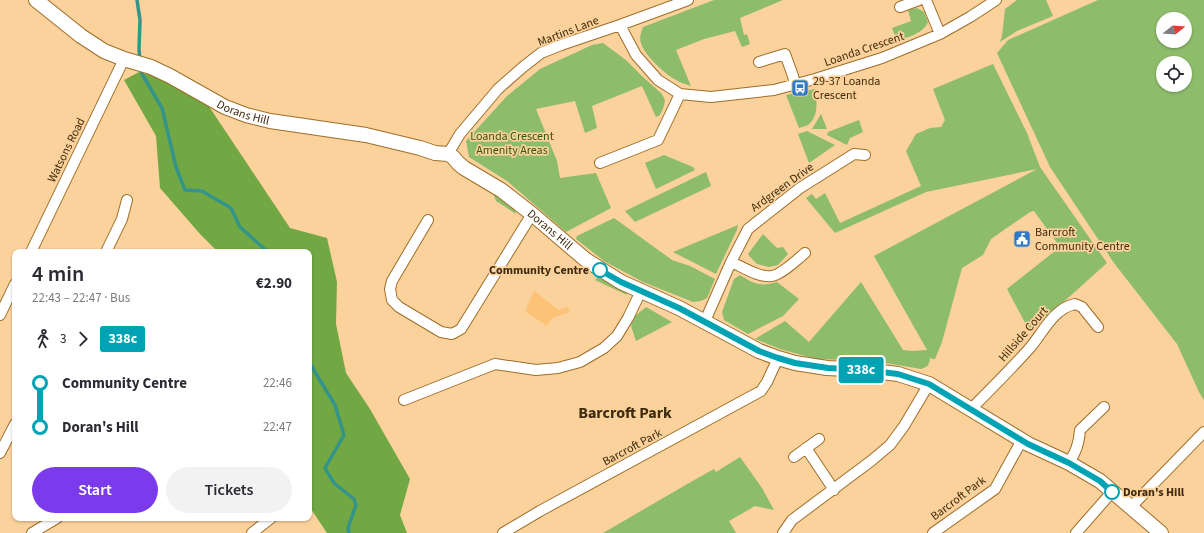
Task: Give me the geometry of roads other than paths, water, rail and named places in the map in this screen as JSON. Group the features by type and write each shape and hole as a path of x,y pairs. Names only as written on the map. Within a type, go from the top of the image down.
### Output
{"street":[{"name":"Dorans Hill","path":"36,0 81,36 104,51 151,67 225,106 246,115 270,121 366,135 435,153 448,154 464,168 501,190 586,260 621,282 679,308 759,351 778,358 795,363 828,368 898,374 929,384 1022,440 1069,463 1100,481 1161,533"},
{"name":"Martins Lane","path":"448,154 460,134 498,89 542,53 688,0"},
{"path":"900,7 918,0"},
{"path":"926,0 940,34"},
{"name":"Loanda Crescent","path":"620,25 636,55 658,80 680,94 711,97 774,90 882,58 940,34 996,0"},
{"path":"759,62 785,54 795,84"},
{"name":"Watsons Road","path":"33,249 129,60"},
{"path":"600,163 658,140 680,94"},
{"name":"Ardgreen Drive","path":"705,321 731,262 748,229 800,188 854,154 865,155"},
{"path":"107,249 122,219 127,200"},
{"path":"428,220 392,281 390,289 392,300 399,307 441,332 452,334 461,330 532,214"},
{"path":"731,262 756,274 772,276 790,266 805,252"},
{"path":"0,315 12,290"},
{"path":"404,400 495,364 536,370 558,368 580,362 604,348 617,336 628,318 641,291"},
{"name":"Hillside Court","path":"970,409 1029,350 1046,325 1067,305 1075,304 1082,307 1098,327"},
{"name":"Barcroft Park","path":"503,533 540,511 761,391 768,382 778,358"},
{"path":"783,533 792,520 871,462 890,445 904,426 929,384"},
{"path":"1069,463 1079,444 1080,430 1104,407"},
{"path":"0,453 12,430"},
{"path":"1130,508 1204,432"},
{"path":"794,457 819,439"},
{"name":"Barcroft Park","path":"933,533 995,489 1022,440"},
{"path":"806,448 834,490"},
{"path":"1076,533 1112,492"},
{"path":"32,533 52,521"},
{"path":"252,533 267,521"}],"waterway":[{"path":"137,0 140,20 140,61"},
{"path":"141,67 142,74 162,108 176,167 185,190 202,191 231,208 240,227 265,249"},
{"path":"312,367 335,405 344,435 325,468 334,483 354,499 356,505 348,528 349,533"}],"place":[{"name":"29-37 Loanda Crescent","path":"800,88"},
{"name":"Barcroft Community Centre","path":"1022,239"},
{"name":"Community Centre","path":"600,270"},
{"name":"Doran's Hill","path":"1112,492"}],"district":[{"name":"Barcroft Park","path":"625,412"}],"park label":[{"name":"Loanda Crescent Amenity Areas","path":"512,143"}]}
